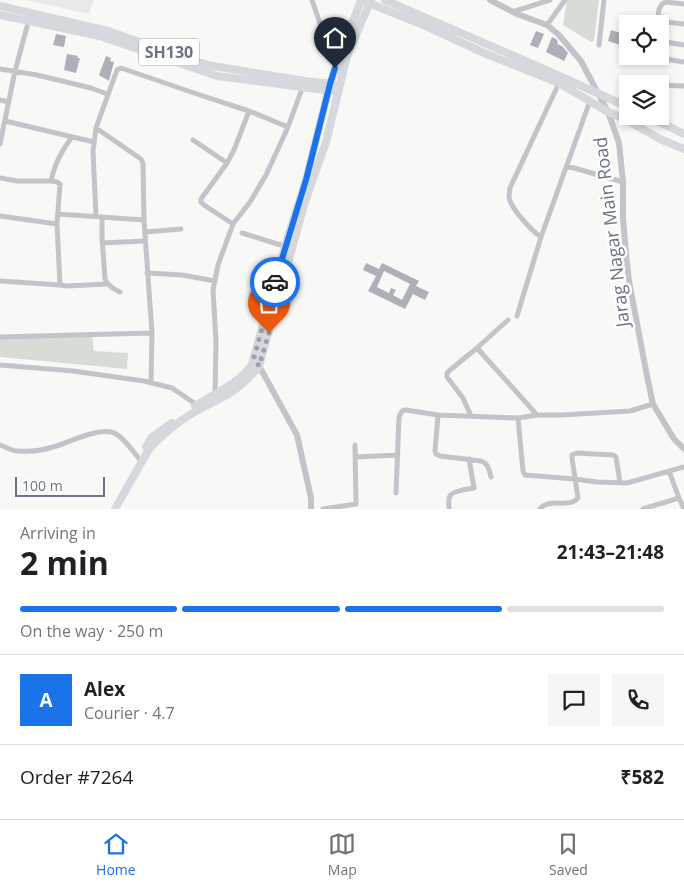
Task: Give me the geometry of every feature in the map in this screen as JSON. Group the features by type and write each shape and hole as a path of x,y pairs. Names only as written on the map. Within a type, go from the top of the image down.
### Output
{"main road":[{"path":"385,0 544,68 619,103"},
{"path":"199,407 229,394 255,372 259,366 329,87 366,1 484,53 560,83 608,112 684,149"},
{"name":"SH130","path":"0,6 30,16 108,31 213,66 339,89"},
{"name":"SH130","path":"0,15 30,16"},
{"path":"109,509 140,460 154,444 250,368 289,247 326,142 339,89 344,54"},
{"path":"666,125 684,134"},
{"path":"115,509 140,460"}],"street":[{"path":"312,0 326,40 330,46 344,54"},
{"name":"Jarag Nagar Main Road","path":"490,0 512,12 547,26 559,35 581,61 608,112 619,143 623,182 623,219 629,281 653,404 674,438 684,449"},
{"path":"512,12 533,2 550,0"},
{"path":"547,26 565,0"},
{"path":"599,45 604,0"},
{"path":"658,15 662,4 666,2 684,4"},
{"path":"0,144 30,16"},
{"path":"669,23 684,24"},
{"path":"669,42 684,45"},
{"path":"669,59 684,61"},
{"path":"96,217 92,151 96,128 107,94 117,70 121,68 249,111 288,127"},
{"path":"0,69 91,88 107,94"},
{"path":"541,237 532,231 511,203 509,196 510,188 560,83"},
{"path":"215,395 216,342 213,290 218,265 233,224 250,202 266,175 288,127 304,84"},
{"path":"669,85 684,86"},
{"path":"0,100 9,102"},
{"path":"517,316 541,237 590,101"},
{"path":"233,224 204,205 201,199 227,163 249,111"},
{"path":"5,121 94,142"},
{"path":"96,128 143,162 145,241 152,333 151,383"},
{"path":"51,181 53,169 60,154 72,137"},
{"path":"193,140 227,163"},
{"path":"567,166 623,182"},
{"path":"0,178 17,181 51,181 60,184 57,224 60,285"},
{"path":"58,214 144,220"},
{"path":"0,216 57,224"},
{"path":"102,217 105,279 111,288 120,292"},
{"path":"145,232 181,229"},
{"path":"242,233 289,247"},
{"path":"102,243 145,241"},
{"path":"148,273 182,274 215,281"},
{"path":"0,282 67,286 107,284"},
{"path":"471,416 463,398 447,373 508,320"},
{"path":"0,336 152,333"},
{"path":"477,348 537,415"},
{"path":"254,357 297,435 312,509"},
{"path":"0,365 73,371 151,383 172,388 199,407"},
{"path":"396,493 399,417 402,411 438,415 518,418 537,415 630,411 653,404"},
{"path":"438,415 436,454 481,461 488,466 491,477"},
{"path":"518,418 525,475 620,483 634,482 684,468"},
{"path":"0,445 18,451 52,448 99,432 111,431 121,438 140,460"},
{"path":"323,509 356,504 355,445"},
{"path":"540,509 543,505 549,504 570,506 578,498 572,454 613,455 616,457 620,483"},
{"path":"355,457 398,455"},
{"path":"449,509 449,498 453,492 474,488 469,459"},
{"path":"669,472 684,509"},
{"path":"643,509 679,498"}],"shaded area":[{"path":"26,0 94,0 89,14"},
{"path":"567,0 599,0 594,41 591,42 563,25"},
{"path":"92,337 94,351 128,353 127,369 0,357 0,338"}],"building":[{"path":"611,30 619,32 619,45 608,41"},
{"path":"536,31 544,34 538,48 530,45"},
{"path":"56,34 66,36 64,47 53,45"},
{"path":"552,37 568,53 564,61 546,52"},
{"path":"67,54 80,58 76,73 64,70"},
{"path":"106,56 111,58 110,61 114,62 109,81 99,75"},
{"path":"366,263 379,269 382,263 419,281 416,286 429,292 425,300 413,294 405,309 368,291 376,276 363,270","holes":["384,271 410,284 402,300 393,295 396,290 391,288 389,293 377,287"]}],"way so far":[{"path":"269,333 259,366 254,357 275,282"}],"route":[{"path":"275,282 306,180 335,68"}]}
